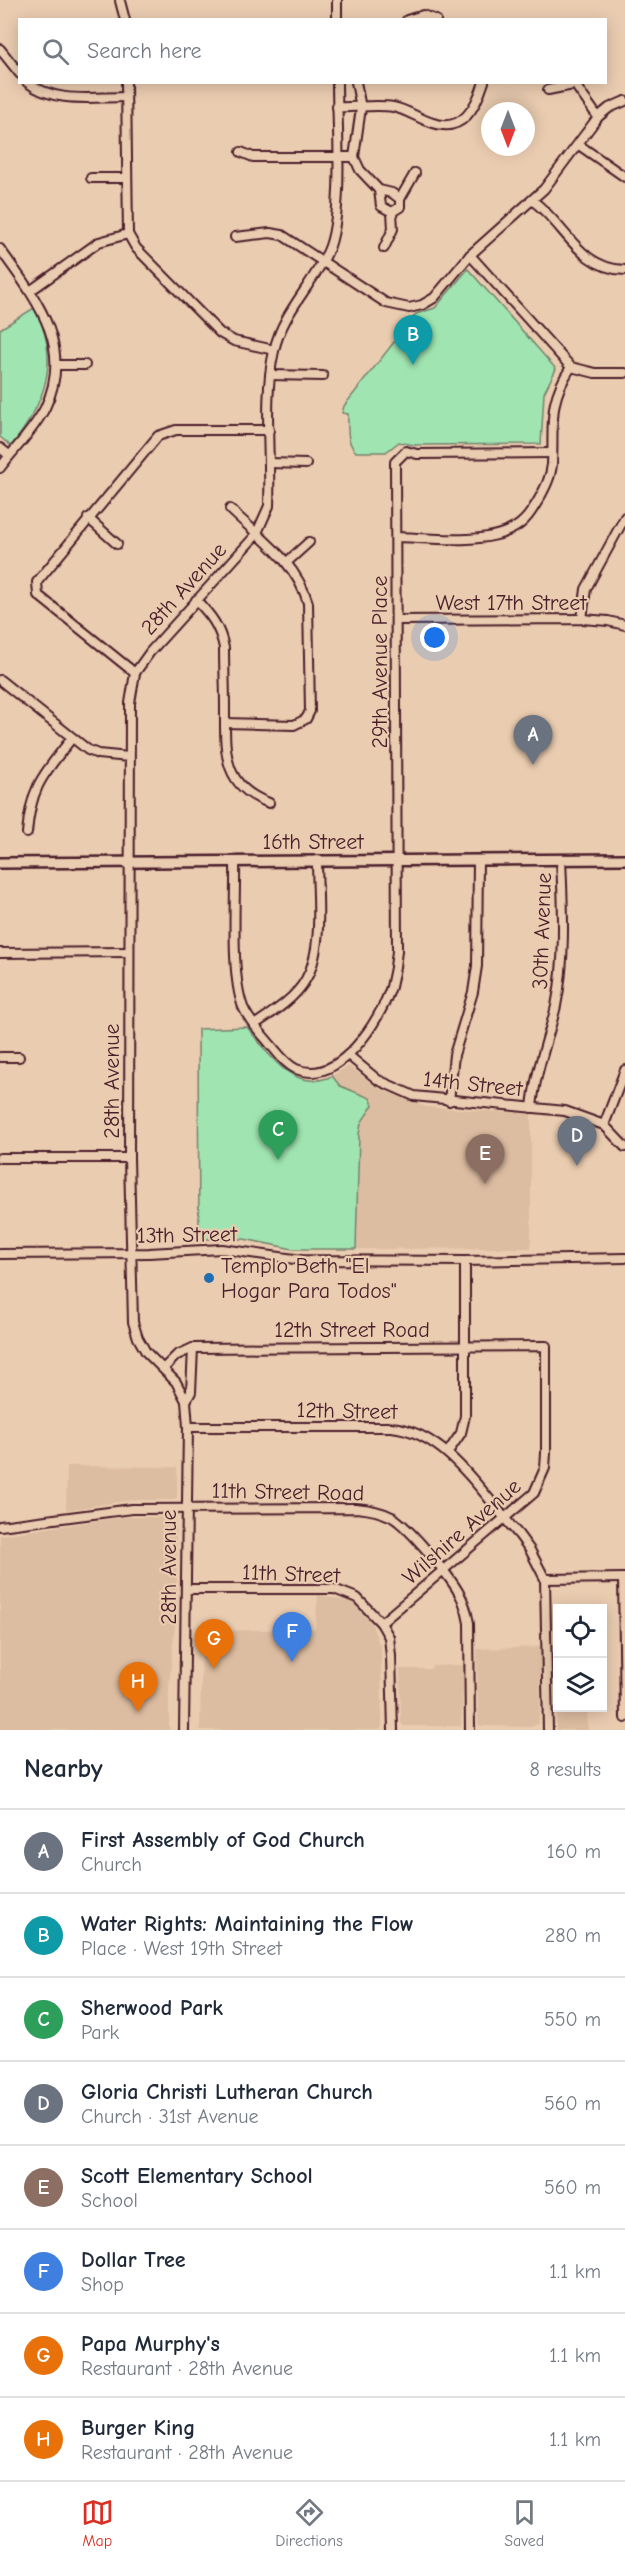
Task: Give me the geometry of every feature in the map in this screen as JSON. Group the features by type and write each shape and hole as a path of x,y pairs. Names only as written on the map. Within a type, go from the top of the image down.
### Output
{"main road":[{"name":"16th Street","path":"0,862 625,859"}],"street":[{"path":"337,0 337,18"},
{"path":"120,1 124,18"},
{"path":"413,18 423,15 431,18"},
{"path":"0,49 18,72"},
{"path":"30,84 48,95 62,97 126,97"},
{"path":"126,84 128,234 144,259 220,333 234,341 274,350"},
{"name":"28th Avenue","path":"184,1730 188,1427 186,1401 164,1368 146,1352 134,1326 129,1158 130,703 135,673 150,652 256,535 269,506 270,375 274,350 287,316 322,261 336,222 337,84"},
{"path":"356,84 361,108 354,157 360,170 379,190 392,193 400,199"},
{"path":"337,107 392,107 411,112 432,123 451,124 471,114 483,84"},
{"path":"548,90 573,84 598,117"},
{"path":"235,237 245,234 282,235 386,303 409,308 434,298 470,255 532,201 552,180 598,117 609,108 625,101"},
{"path":"579,145 625,177"},
{"path":"241,152 253,157 354,157"},
{"path":"392,212 400,207 400,199 416,173"},
{"path":"91,178 126,178"},
{"path":"379,190 381,206 392,212"},
{"path":"532,201 583,255 600,265 625,270"},
{"path":"384,248 393,229 392,212"},
{"path":"30,291 99,242 128,234"},
{"path":"0,249 30,291 47,322 53,341 56,365 45,408 36,423 0,468"},
{"path":"470,255 571,367 595,373 625,373"},
{"path":"56,365 85,365"},
{"path":"397,537 484,537 512,529 525,519 543,492 550,475 554,402 558,388 571,367"},
{"path":"270,375 323,376"},
{"path":"135,673 38,595 36,586 40,577 158,436 167,432 269,430"},
{"path":"0,448 9,455"},
{"name":"29th Avenue Place","path":"235,861 238,987 243,1005 254,1025 285,1062 296,1069 321,1071 348,1055 372,1026 391,987 397,951 395,462 406,451 417,454 552,453"},
{"path":"270,463 306,464"},
{"path":"225,723 294,725 306,719 310,711 308,603 303,587 287,562 230,509"},
{"path":"582,619 586,589 625,517"},
{"path":"88,518 117,544"},
{"path":"287,562 309,542"},
{"path":"196,600 211,614 221,632 224,648 225,750 230,769 246,792 269,803"},
{"name":"West 17th Street","path":"397,620 582,619 608,621 625,626"},
{"path":"0,680 72,738 98,754 129,757"},
{"path":"27,833 29,808 38,784 72,738"},
{"name":"30th Avenue","path":"532,1108 535,1077 556,1004 561,969 561,859"},
{"path":"254,1025 295,993 311,968 316,944 316,860"},
{"path":"449,1101 454,1055 473,993 477,966 477,860"},
{"path":"0,953 129,952"},
{"name":"14th Street","path":"348,1055 378,1080 414,1096 565,1111 604,1125"},
{"path":"0,1057 19,1057"},
{"path":"625,1070 604,1125 625,1147"},
{"path":"0,1158 129,1158"},
{"name":"13th Street","path":"0,1254 131,1253 222,1249 302,1260 465,1261 625,1258"},
{"path":"448,1452 462,1433 464,1424 465,1261"},
{"name":"12th Street Road","path":"193,1348 546,1346"},
{"name":"Wilshire Avenue","path":"381,1623 534,1493 545,1468 546,1346"},
{"path":"164,1368 177,1355 193,1348 191,1392 186,1401"},
{"name":"12th Street","path":"188,1427 391,1427 419,1433 448,1452 530,1550 545,1579"},
{"name":"11th Street Road","path":"0,1526 114,1510 356,1508 375,1510 398,1522 443,1572"},
{"path":"443,1572 463,1599 469,1623 470,1730"},
{"path":"548,1730 545,1579 624,1578 625,1718"},
{"name":"11th Street","path":"187,1589 334,1589 357,1598 381,1623"},
{"path":"381,1623 391,1646 393,1730"}],"shaded area":[{"path":"349,1066 378,1088 427,1107 531,1114 531,1248 356,1249 359,1134 361,1123 370,1112 355,1092 340,1086 332,1076"},
{"path":"67,1466 177,1467 177,1497 173,1500 132,1500 66,1510"},
{"path":"124,1517 170,1517 176,1521 177,1604 169,1686 169,1730 0,1730 0,1535"},
{"path":"318,1595 352,1602 371,1622 381,1649 382,1727 379,1730 200,1730 202,1631 315,1629"},
{"path":"541,1647 539,1724 530,1727 481,1726 478,1724 477,1649"},
{"path":"464,1665 461,1726 404,1726 401,1723 400,1669 431,1669 432,1666"},
{"path":"556,1712 587,1712 588,1730 556,1730"}],"green space":[{"path":"468,269 556,369 544,393 541,444 414,445 399,442 386,452 356,452 349,439 348,414 342,413 344,406 416,314 435,308"},
{"path":"34,308 47,345 46,380 33,414 11,446 0,437 0,329"},
{"path":"247,1027 273,1059 294,1075 305,1080 318,1080 332,1076 340,1086 370,1098 373,1105 361,1123 359,1134 356,1249 293,1249 244,1239 199,1239 198,1029"}],"place":[{"name":"Water Rights: Maintaining the Flow","path":"413,365"},
{"name":"First Assembly of God Church","path":"533,765"},
{"name":"Sherwood Park","path":"278,1160"},
{"name":"Gloria Christi Lutheran Church","path":"577,1166"},
{"name":"Scott Elementary School","path":"485,1184"},
{"name":"Templo Beth \"El Hogar Para Todos\"","path":"209,1278"},
{"name":"Dollar Tree","path":"292,1662"},
{"name":"Papa Murphy's","path":"214,1669"},
{"name":"Burger King","path":"138,1712"}]}
